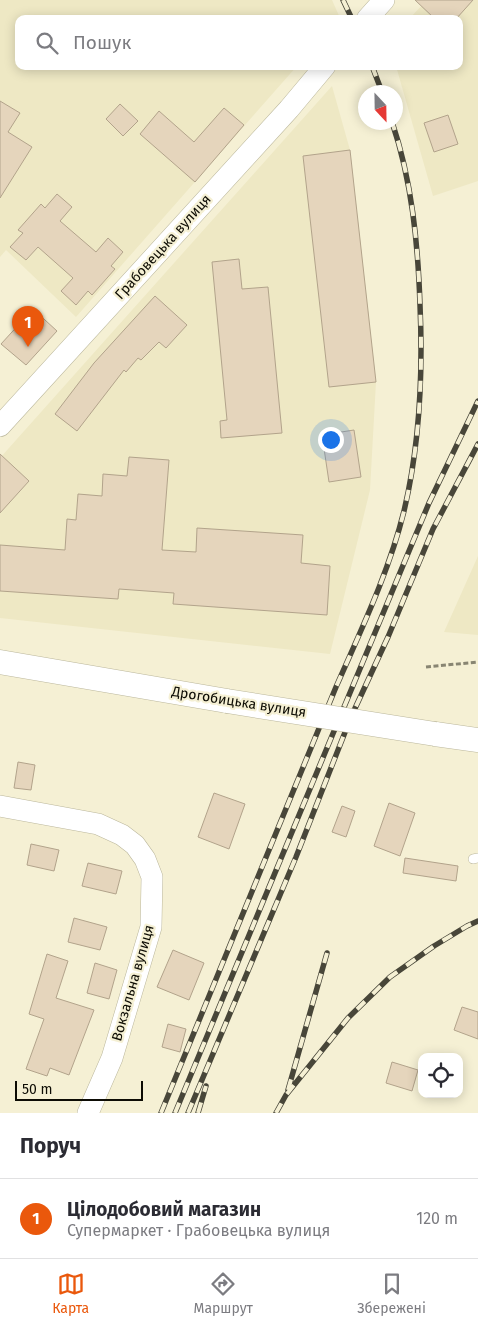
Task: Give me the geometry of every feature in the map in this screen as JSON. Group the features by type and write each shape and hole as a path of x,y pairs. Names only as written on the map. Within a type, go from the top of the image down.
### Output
{"main road":[{"name":"Дрогобицька вулиця","path":"0,662 227,701 478,740"}],"street":[{"path":"371,15 384,0"},
{"name":"Грабовецька вулиця","path":"0,426 321,70"},
{"name":"Вокзальна вулиця","path":"0,806 98,824 114,831 135,845 145,859 152,876 151,926 112,1058 88,1113"}],"path":[{"path":"426,667 478,662"}],"shaded area":[{"path":"0,0 332,0 339,15 15,15 15,70 293,70 76,317 6,250 0,257"},
{"path":"427,0 478,0 478,181 433,196 403,85 397,70 463,70 463,15 413,15"},
{"path":"332,86 350,150 376,382 370,490 330,654 0,618 0,458"},
{"path":"478,556 478,635 444,632"}],"building":[{"path":"415,0 473,0 460,15 431,15"},
{"path":"0,101 20,113 8,132 32,147 0,198"},
{"path":"120,104 138,121 123,136 106,119"},
{"path":"224,108 244,125 195,182 140,134 159,111 194,142"},
{"path":"448,115 458,144 434,152 424,123"},
{"path":"350,150 376,382 329,387 303,156"},
{"path":"57,194 72,207 60,221 96,252 108,238 123,252 111,266 115,269 92,295 88,291 76,305 61,291 73,278 38,247 26,260 10,247 23,233 18,230 41,204 45,208"},
{"path":"239,259 242,289 268,287 282,433 221,438 220,421 227,420 212,262"},
{"path":"155,296 187,325 166,348 159,342 141,360 138,358 126,372 124,370 77,431 55,414 94,363"},
{"path":"33,309 57,331 26,365 1,344"},
{"path":"354,430 361,477 329,482 322,435"},
{"path":"0,454 29,481 0,513"},
{"path":"129,457 169,460 162,550 196,552 197,528 303,535 301,563 330,566 327,615 173,604 174,593 119,589 118,599 0,591 0,545 65,550 67,519 76,520 78,494 102,496 103,474 127,476"},
{"path":"18,762 35,765 31,790 14,788"},
{"path":"214,793 245,804 229,849 198,837"},
{"path":"389,803 415,813 400,856 374,846"},
{"path":"342,806 355,811 346,837 332,832"},
{"path":"31,844 59,850 54,871 27,865"},
{"path":"405,858 458,866 456,881 403,873"},
{"path":"88,863 122,871 116,894 82,886"},
{"path":"74,918 107,927 100,950 68,942"},
{"path":"173,950 204,963 189,1000 157,987"},
{"path":"47,954 68,961 56,998 94,1010 69,1075 50,1068 47,1076 26,1069 44,1019 29,1014"},
{"path":"95,963 117,970 109,999 87,993"},
{"path":"462,1007 478,1012 478,1039 454,1030"},
{"path":"168,1024 186,1029 180,1052 162,1047"},
{"path":"392,1062 418,1070 412,1091 386,1083"}],"railway":[{"path":"343,0 350,15"},
{"path":"374,70 379,85"},
{"path":"161,1113 336,687 374,600 391,556 404,511 417,435 421,331 418,259 413,213 405,167 395,130"},
{"path":"175,1113 429,503 478,401"},
{"path":"188,1113 296,857 351,717 388,637 433,529 478,444"},
{"path":"276,1113 286,1095 348,1018 390,977 434,946 478,921"},
{"path":"288,1090 327,953"},
{"path":"198,1113 206,1086"}],"place":[{"name":"Цілодобовий магазин","path":"28,347"}]}
